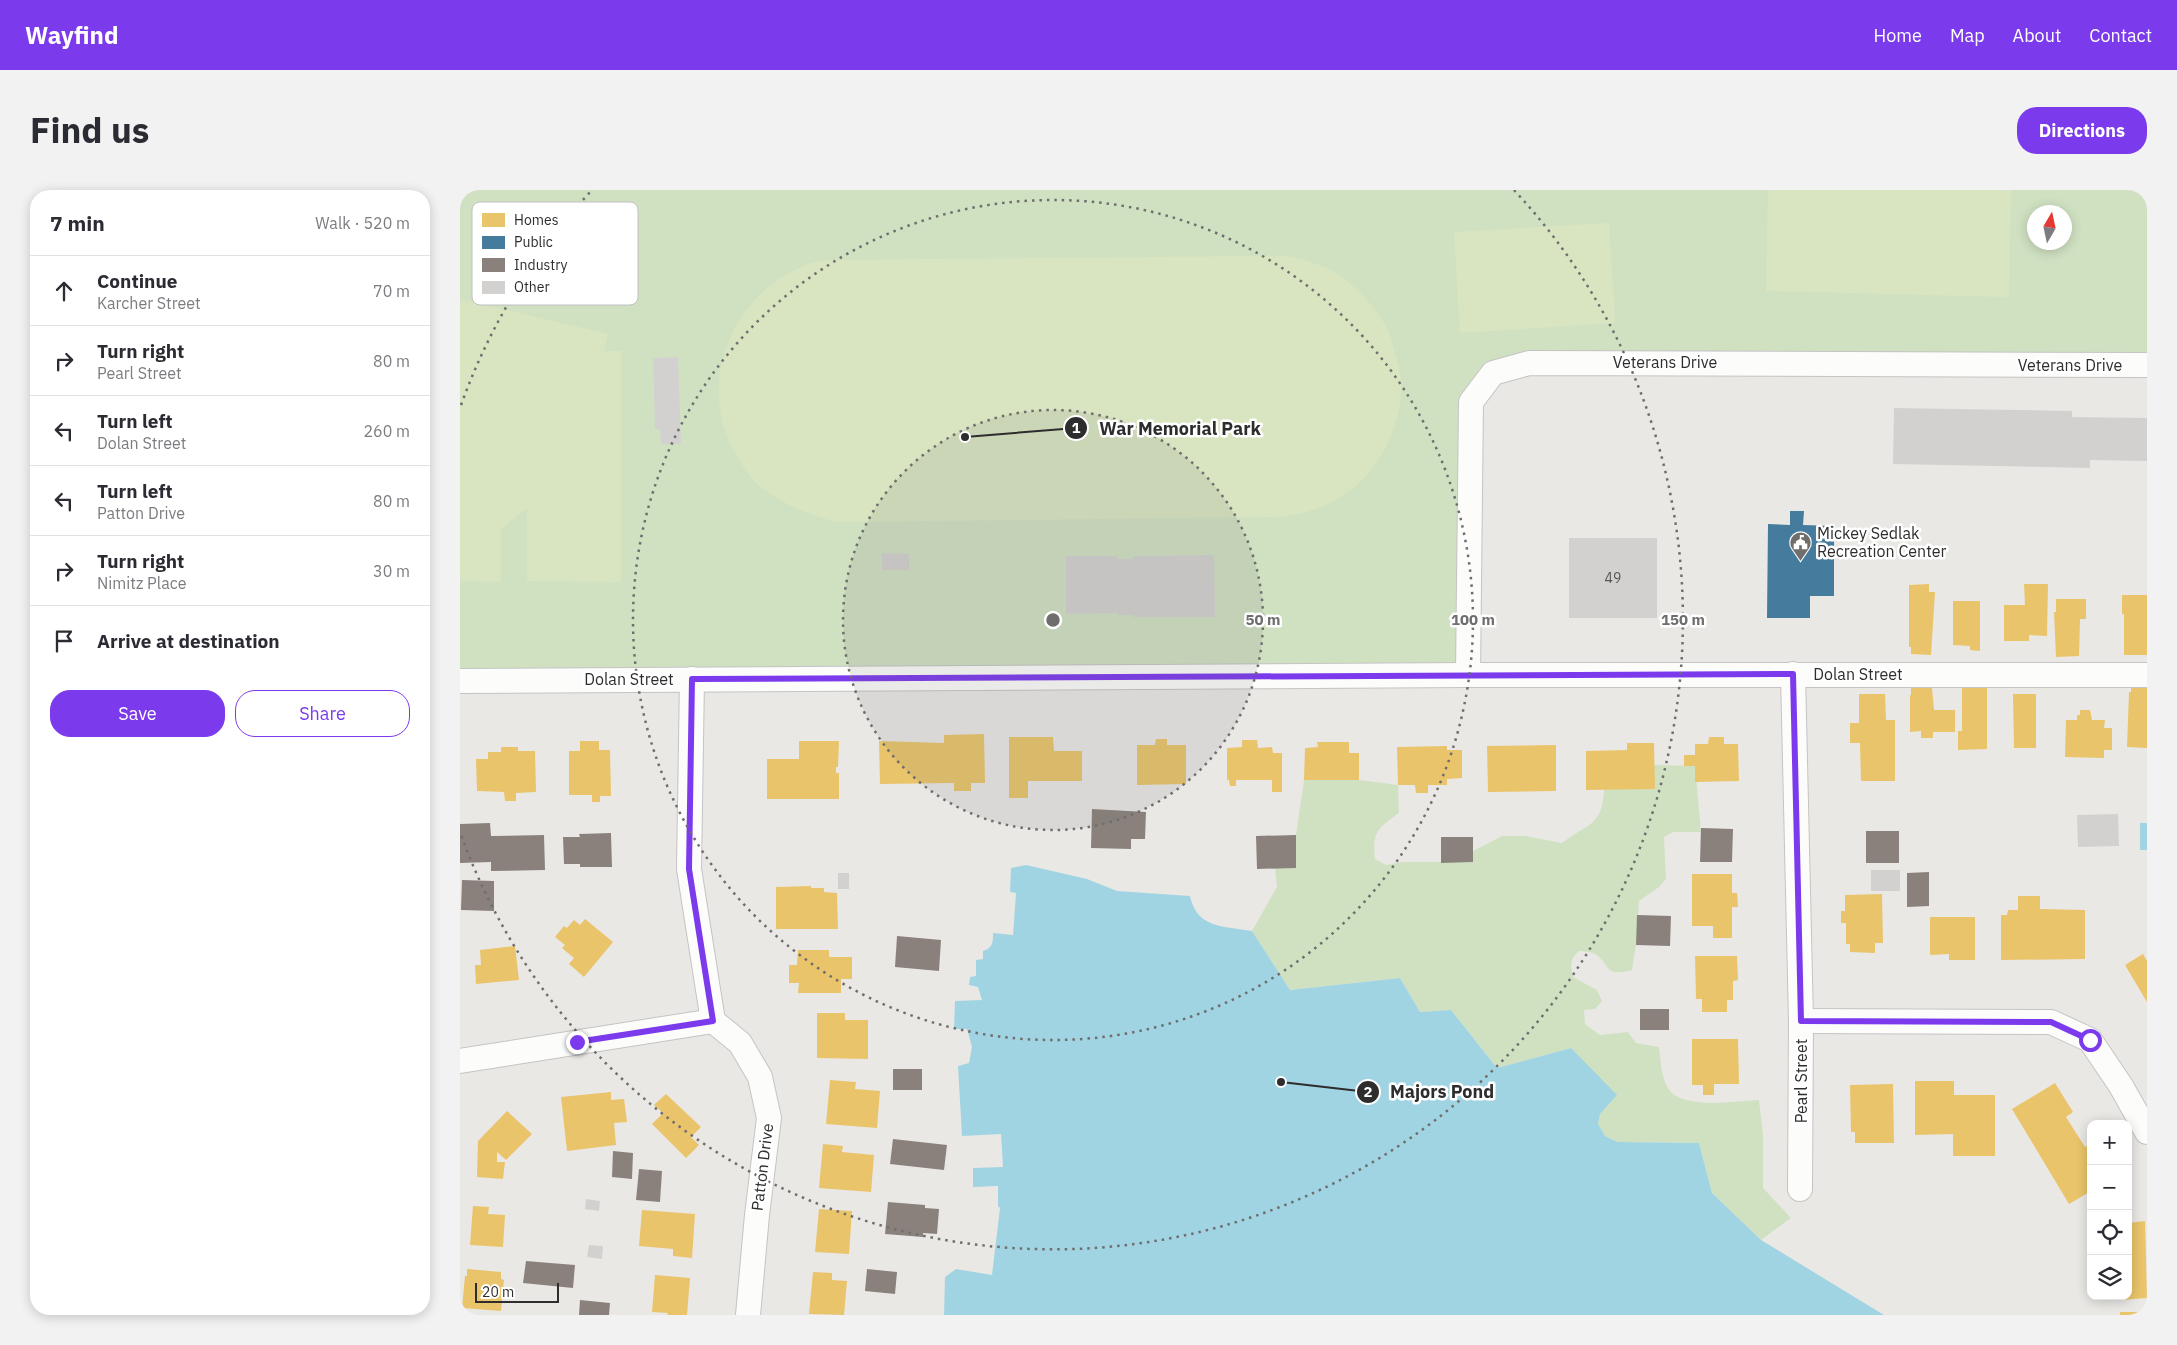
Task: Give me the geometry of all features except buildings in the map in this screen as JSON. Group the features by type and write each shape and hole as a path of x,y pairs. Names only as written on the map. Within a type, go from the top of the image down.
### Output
{"street":[{"name":"Veterans Drive","path":"1468,675 1471,402 1493,373 1530,363 2147,365"},
{"name":"Pearl Street","path":"1793,674 1801,1021 1800,1189"},
{"name":"Dolan Street","path":"460,681 1468,675 2147,675"},
{"path":"460,1061 713,1021 689,869 692,679"},
{"name":"Patton Drive","path":"713,1021 740,1043 760,1077 769,1118 757,1216 748,1315"},
{"path":"1801,1021 2051,1022 2090,1040 2121,1086 2147,1132"}],"green space":[{"path":"460,190 2147,190 2147,365 1530,363 1471,402 1468,675 460,681"},
{"path":"1768,190 2011,190 2009,297 1766,291"},
{"path":"1609,223 1615,323 1460,333 1454,232"},
{"path":"1286,256 1313,263 1333,271 1367,300 1389,332 1401,380 1401,398 1395,425 1377,462 1369,473 1349,491 1326,505 1309,511 1283,517 836,522 793,507 764,490 746,471 734,451 723,425 719,398 720,371 727,345 739,321 756,299 777,281 807,264 826,260"},
{"path":"460,299 472,302 472,305 485,305 608,334 604,351 621,351 621,582 527,581 527,508 501,529 501,582 460,581"},
{"path":"1654,765 1695,766 1701,832 1673,832 1664,837 1666,879 1659,887 1639,901 1632,970 1623,972 1612,971 1595,954 1579,951 1572,960 1572,973 1573,977 1597,990 1602,1001 1595,1009 1584,1010 1585,1024 1600,1035 1628,1032 1636,1043 1659,1047 1665,1082 1671,1092 1678,1097 1688,1101 1713,1103 1759,1100 1763,1134 1763,1188 1791,1218 1761,1240 1712,1193 1699,1143 1618,1142 1605,1136 1598,1124 1600,1114 1571,1048 1497,1068 1451,1010 1420,1012 1400,978 1290,990 1252,931 1277,887 1275,868 1296,868 1296,835 1304,780 1359,780 1398,785 1399,813 1381,827 1375,843 1375,859 1386,865 1402,862 1472,862 1473,851 1502,836 1525,836 1562,843 1597,817 1601,810 1604,789"}],"water":[{"path":"2140,823 2147,823 2147,850 2140,850"},
{"path":"1026,865 1087,879 1117,891 1190,896 1199,915 1205,920 1213,924 1252,931 1290,990 1400,978 1420,1012 1451,1010 1497,1068 1571,1048 1617,1095 1600,1114 1598,1124 1605,1136 1618,1142 1699,1143 1712,1193 1761,1240 1884,1315 944,1315 945,1277 956,1269 992,1275 1000,1208 998,1206 998,1186 973,1187 973,1168 1003,1167 1001,1134 962,1136 958,1066 969,1063 972,1047 967,1029 954,1029 955,1001 982,1000 978,987 969,985 970,977 976,976 976,960 983,959 983,951 992,944 993,933 1013,935 1016,893 1010,892 1011,868"}],"place":[{"name":"War Memorial Park","path":"965,437"},
{"name":"Mickey Sedlak Recreation Center","path":"1801,561"},
{"name":"Majors Pond","path":"1281,1082"}],"route":[{"path":"577,1042 713,1021 689,869 692,679 1793,674 1801,1021 2051,1022 2090,1040"}]}
